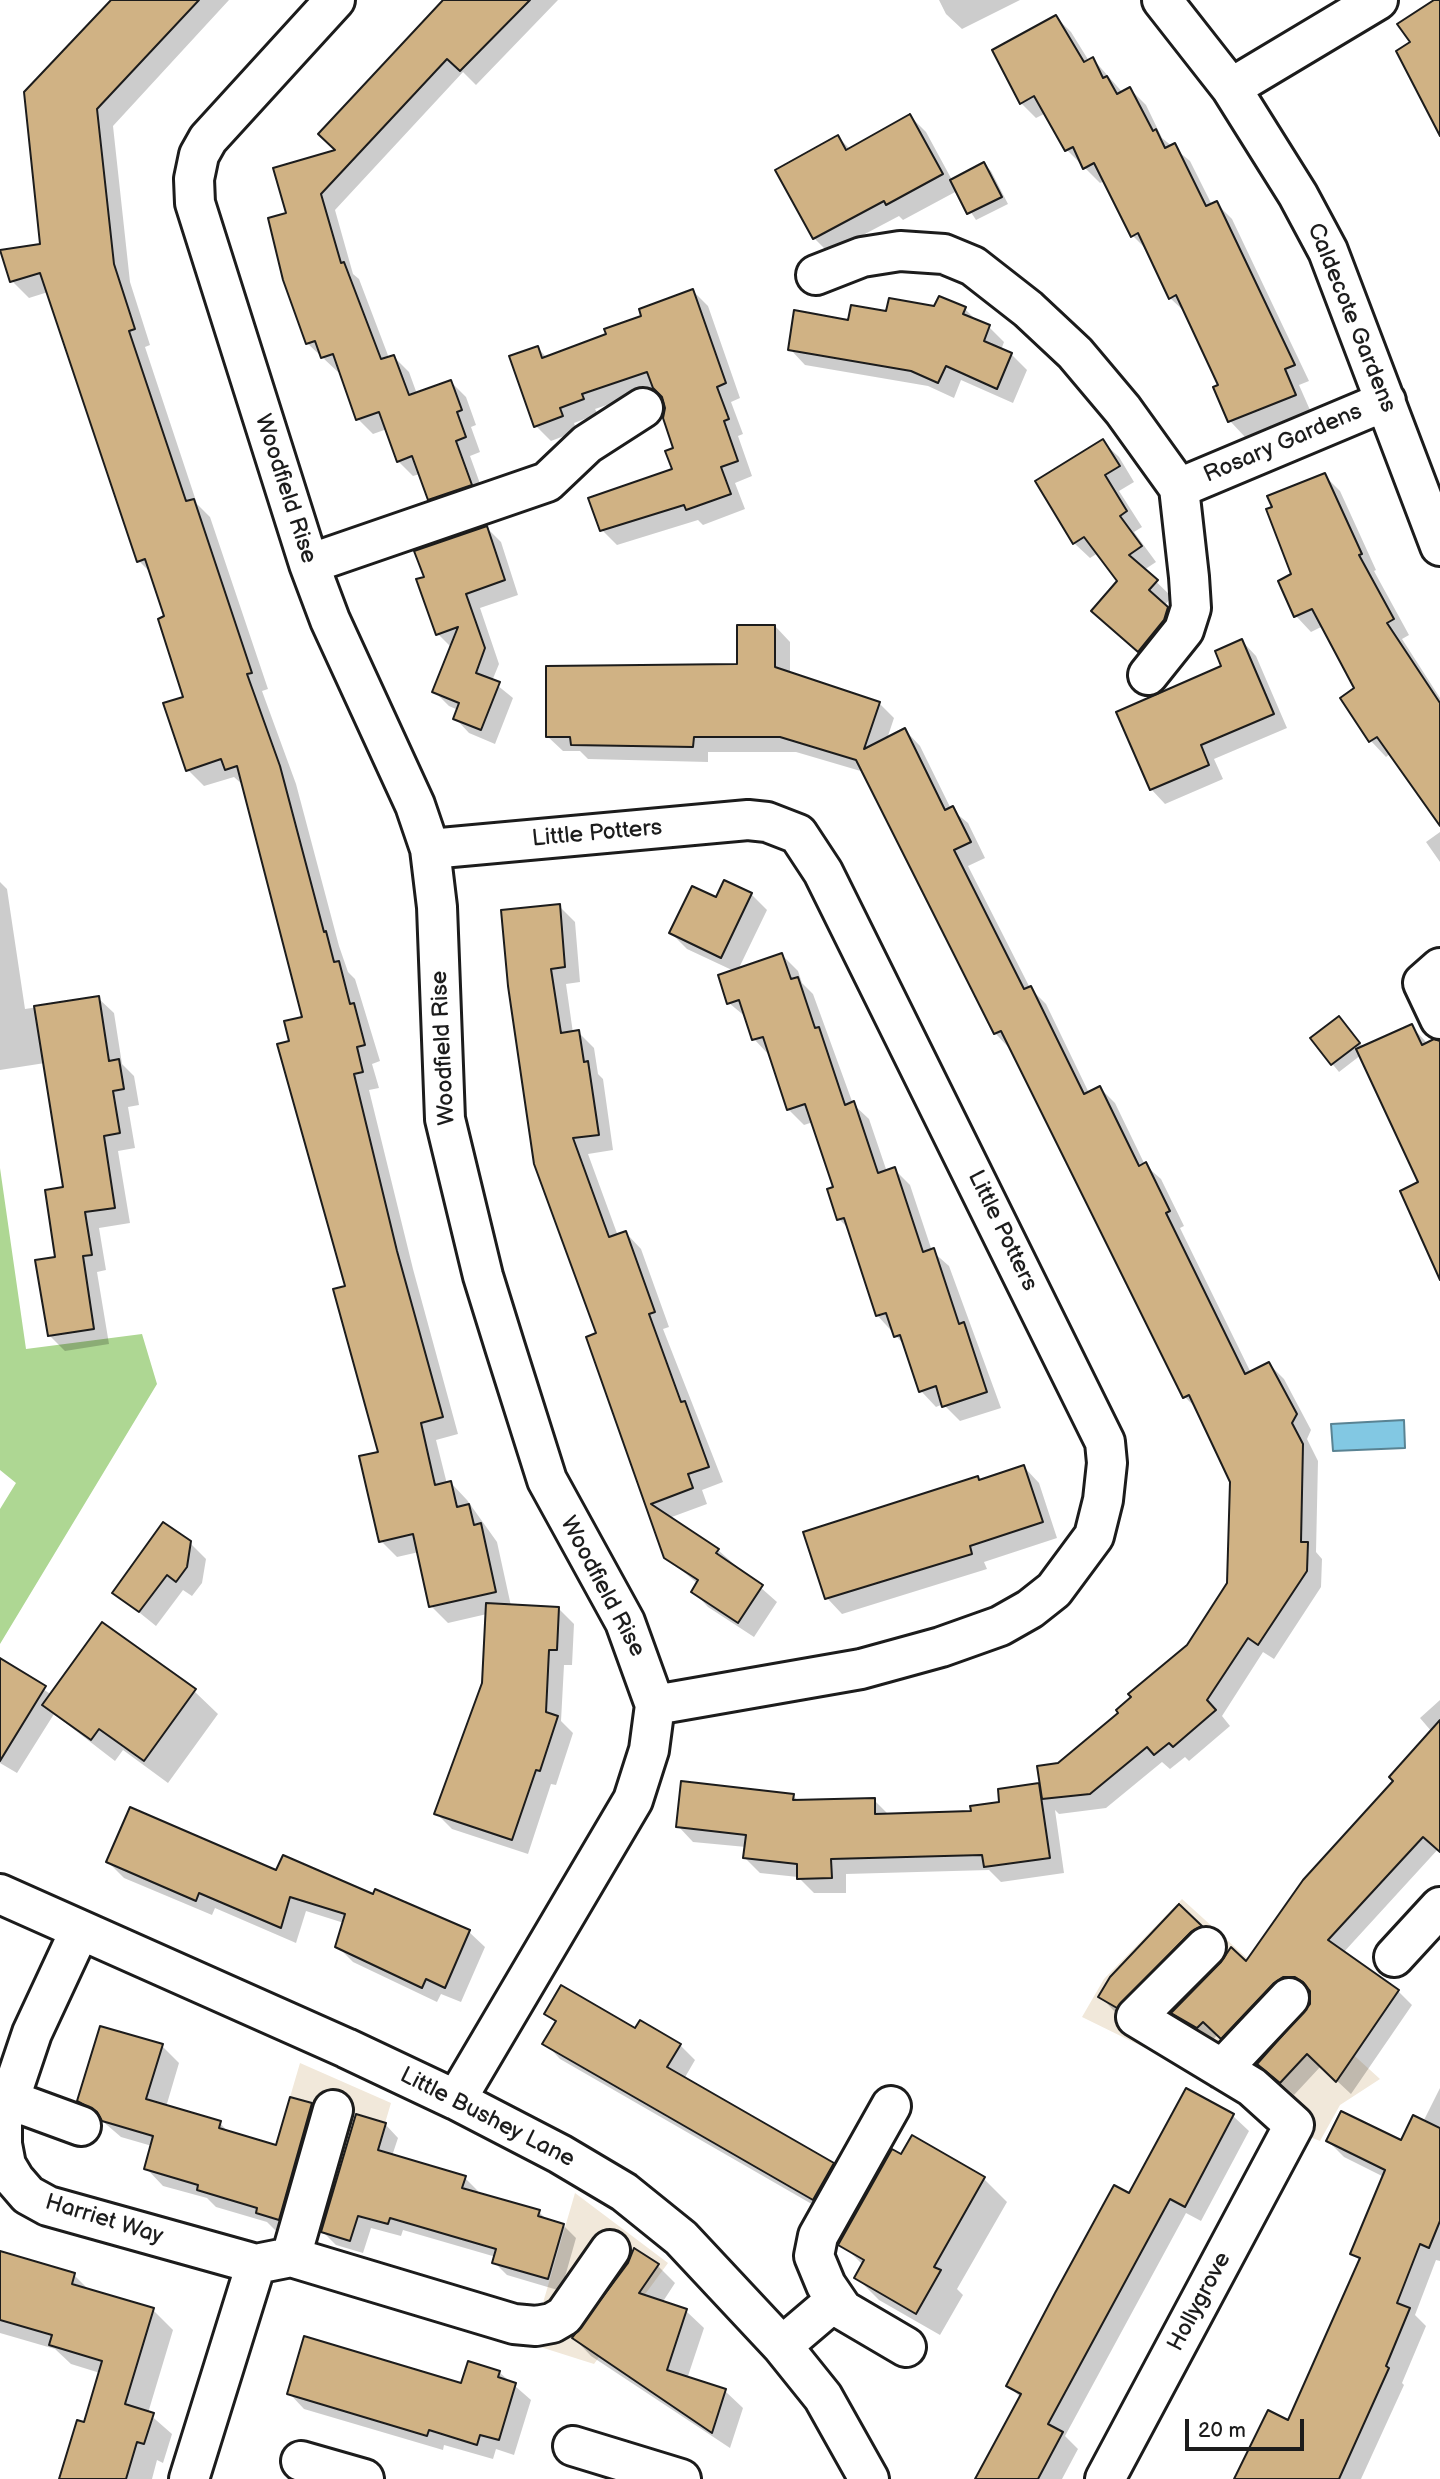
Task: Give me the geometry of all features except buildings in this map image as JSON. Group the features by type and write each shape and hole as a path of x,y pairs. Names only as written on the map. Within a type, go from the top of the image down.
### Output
{"street":[{"name":"Woodfield Rise","path":"335,0 221,123 199,155 194,178 195,203 309,564 330,620 415,804 430,849 437,906 445,1119 483,1276 547,1480 625,1622 654,1705 649,1750 633,1800 456,2100"},
{"name":"Caldecote Gardens","path":"1163,0 1231,88 1298,195 1328,251 1440,546"},
{"path":"1231,88 1378,0"},
{"name":"Rosary Gardens","path":"816,275 862,257 900,251 944,254 973,266 1028,309 1075,353 1124,410 1179,488 1191,608 1184,630 1148,675"},
{"name":"Rosary Gardens","path":"1179,488 1386,401"},
{"path":"309,564 547,482 587,444 643,408"},
{"name":"Little Potters","path":"430,849 748,820 767,822 798,834 823,872 1105,1442 1107,1463 1103,1500 1094,1536 1054,1590 1030,1609 1000,1626 941,1647 861,1669 654,1705"},
{"path":"1440,968 1423,982 1440,1019"},
{"name":"Little Bushey Lane","path":"0,1894 456,2100 560,2154 624,2192 681,2238 782,2346 823,2397 859,2475"},
{"path":"1394,1957 1440,1907"},
{"name":"Harriet Way","path":"80,1930 32,2034 2,2122 6,2165 29,2195 48,2206 273,2260 514,2324 536,2326 552,2323 564,2316 610,2249"},
{"path":"1206,1947 1136,2017 1222,2069 1289,1998"},
{"name":"Hollygrove","path":"1105,2479 1294,2125 1252,2087 1222,2069"},
{"path":"10,2100 81,2126"},
{"path":"891,2106 818,2236 814,2256 843,2310 906,2347"},
{"path":"189,2479 333,2110"},
{"path":"782,2346 836,2300"},
{"path":"573,2446 681,2479"},
{"path":"301,2460 364,2479"}],"shaded area":[{"path":"1182,1899 1380,2079 1340,2105 1320,2141 1253,2114 1237,2093 1082,2017 1104,1979"},
{"path":"300,2063 391,2103 350,2241 256,2213"},
{"path":"575,2193 668,2263 594,2364 531,2344"}],"green space":[{"path":"0,1168 26,1349 142,1334 157,1384 0,1644 0,1509 16,1483 0,1470"}],"water":[{"path":"1404,1420 1405,1448 1333,1451 1331,1424"}]}
